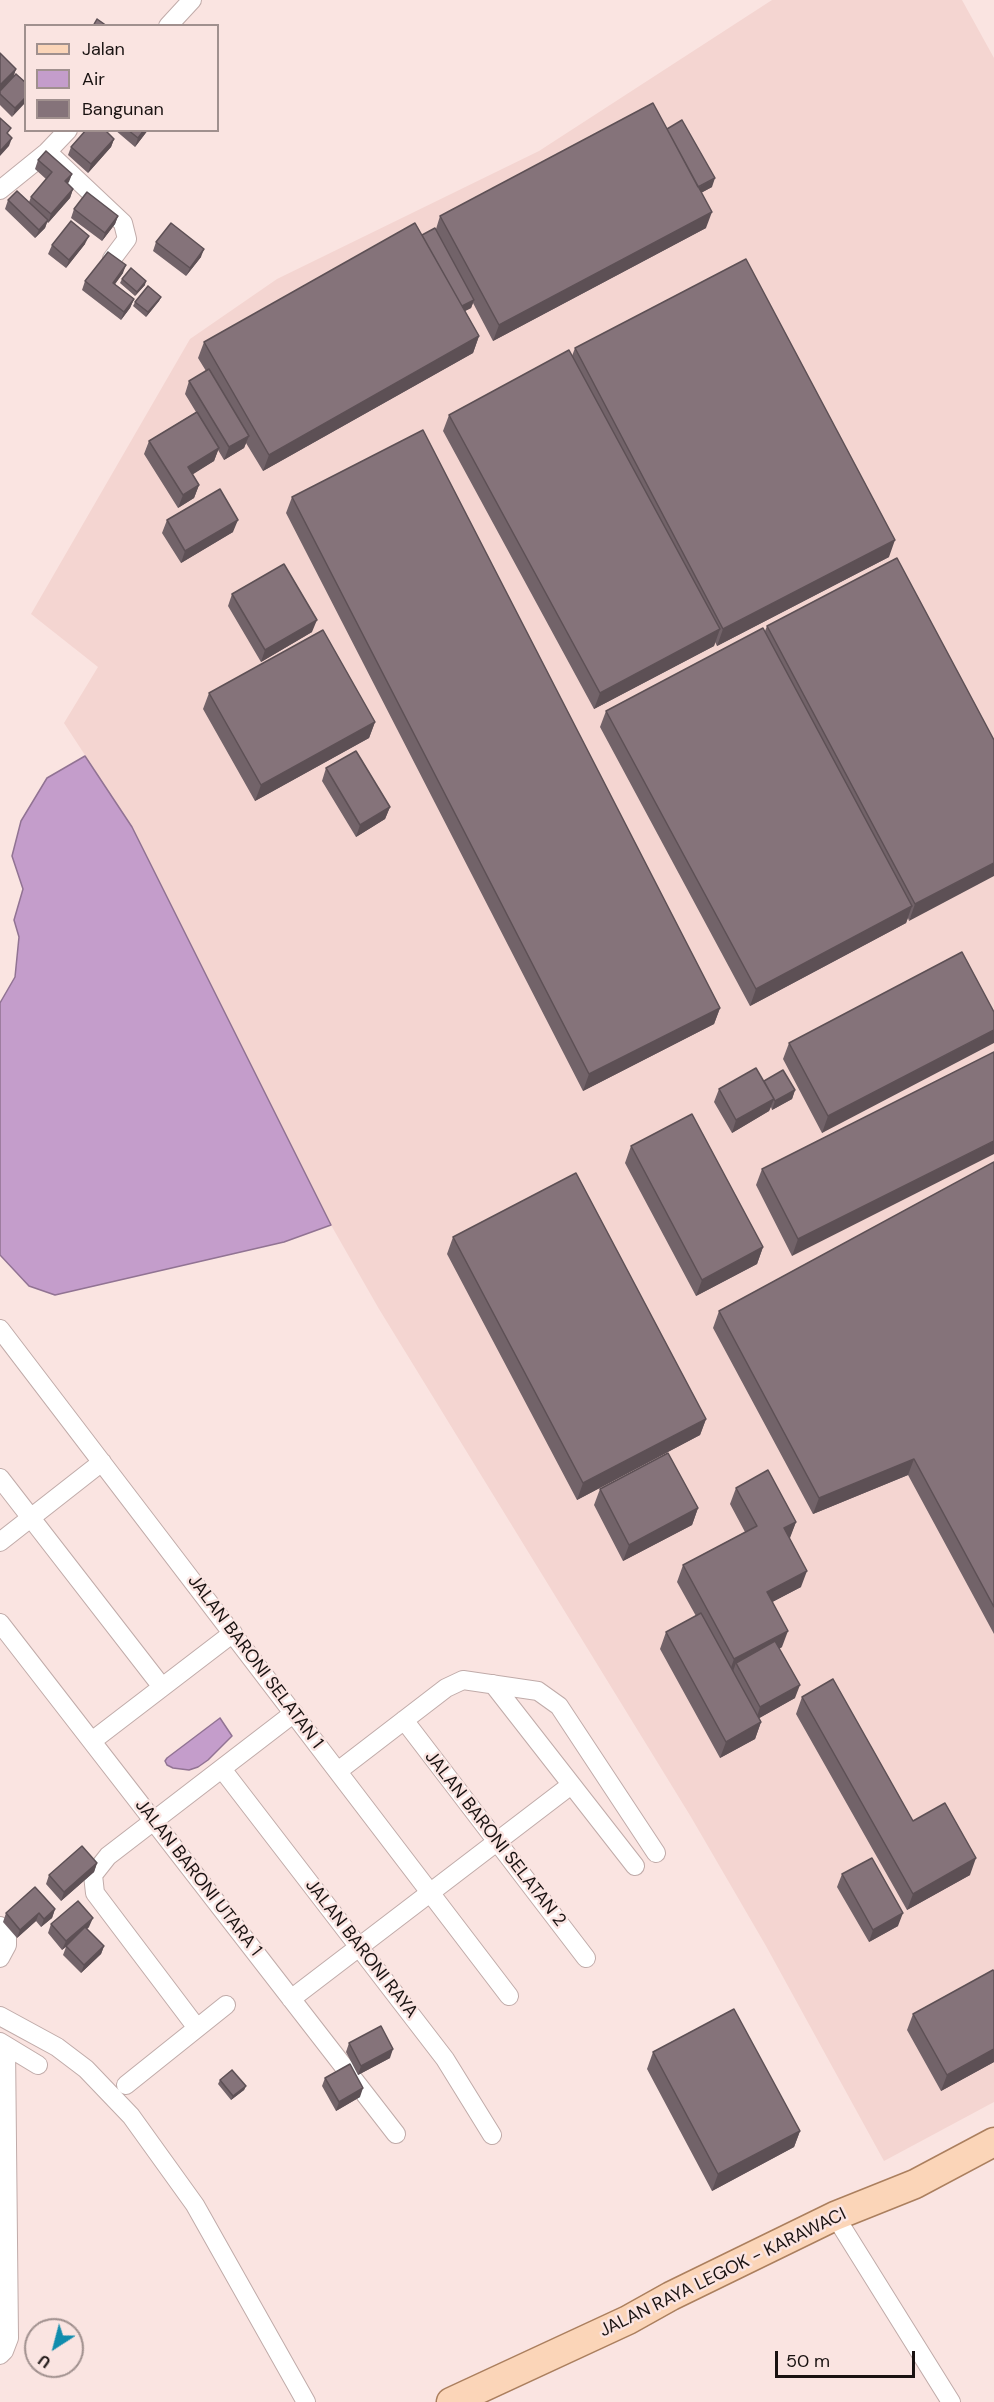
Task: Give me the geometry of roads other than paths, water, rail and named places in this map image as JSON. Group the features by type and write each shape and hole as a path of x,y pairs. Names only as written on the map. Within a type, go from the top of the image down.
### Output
{"main road":[{"name":"JALAN RAYA LEGOK - KARAWACI","path":"451,2402 628,2320 671,2296 836,2216 915,2184 994,2142"}],"street":[{"path":"170,24 192,0"},
{"path":"0,190 47,152 66,132"},
{"path":"47,152 123,223 127,239 112,259"},
{"name":"JALAN BARONI SELATAN 1","path":"0,1329 509,1996"},
{"path":"0,1542 102,1462"},
{"path":"0,1478 162,1687"},
{"name":"JALAN BARONI UTARA 1","path":"0,1623 396,2134"},
{"path":"92,1741 233,1633"},
{"path":"338,1772 446,1688 464,1680 538,1691 559,1706 656,1853"},
{"path":"493,1684 635,1866"},
{"path":"197,2028 95,1893 93,1875 108,1856 294,1713"},
{"name":"JALAN BARONI SELATAN 2","path":"404,1720 586,1958"},
{"name":"JALAN BARONI RAYA","path":"222,1769 445,2059 492,2135"},
{"path":"291,2000 571,1785"},
{"path":"0,1926 7,1938 7,1945 0,1958"},
{"path":"126,2085 226,2005"},
{"path":"0,2016 57,2047 86,2069 131,2116 195,2205 306,2402"},
{"path":"3,2044 38,2065"},
{"path":"2,2353 9,2337 3,2044"},
{"path":"836,2216 951,2402"}],"water":[{"path":"85,756 132,827 331,1225 284,1242 55,1295 29,1286 0,1255 0,1003 15,977 19,937 14,920 23,889 12,856 21,821 47,778"},
{"path":"220,1718 232,1736 208,1760 189,1770 167,1765 165,1761 167,1758"}]}
